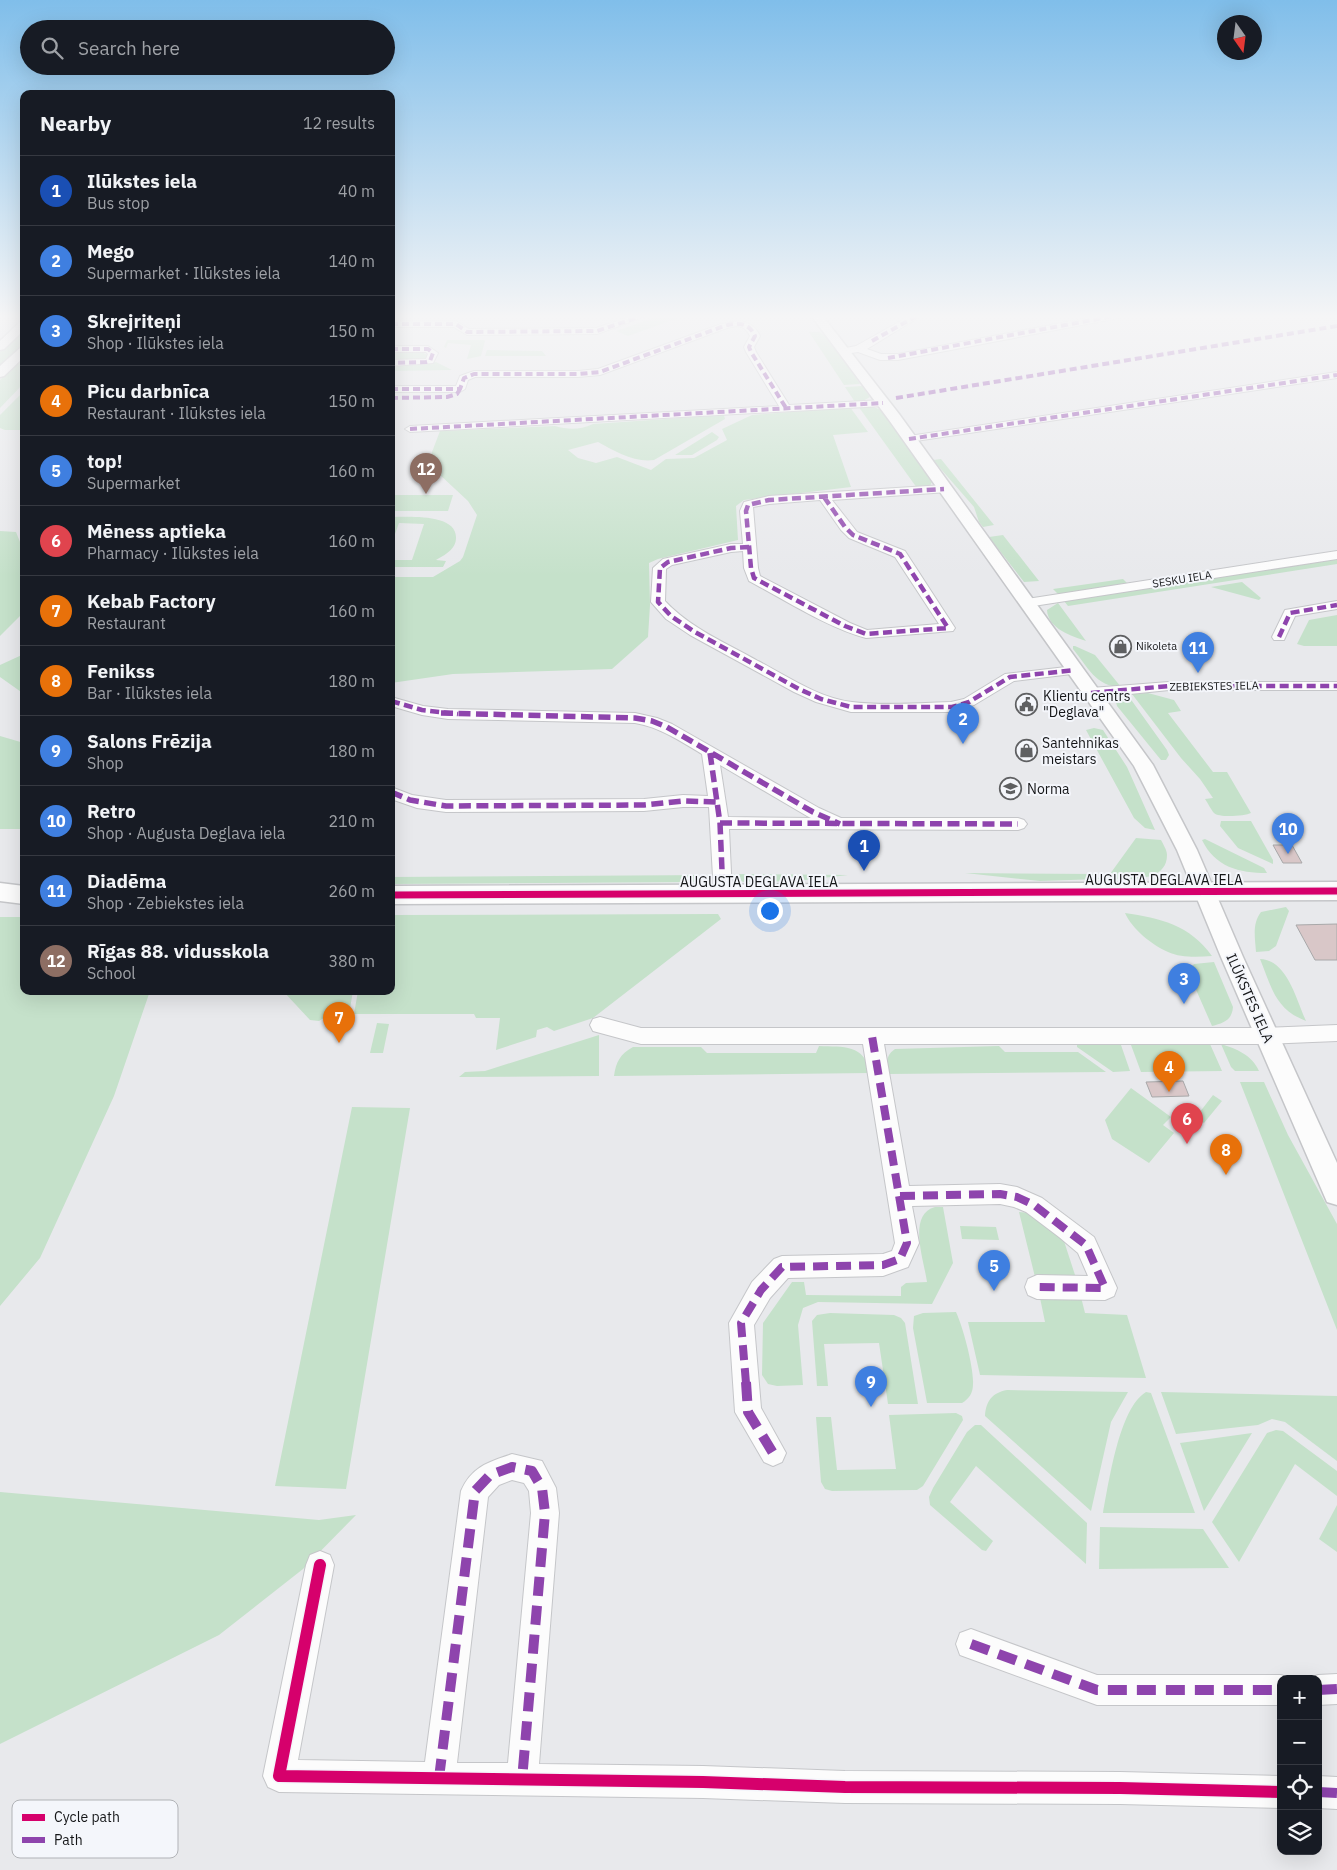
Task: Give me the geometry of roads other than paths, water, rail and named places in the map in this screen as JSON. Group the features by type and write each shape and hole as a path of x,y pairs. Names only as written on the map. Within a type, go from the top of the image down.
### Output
{"main road":[{"name":"AUGUSTA DEGLAVA IELA","path":"395,896 1337,891"},
{"path":"0,892 20,894"},
{"path":"0,902 20,900"}],"street":[{"path":"782,401 786,408"},
{"path":"909,439 1161,401"},
{"path":"410,429 883,403"},
{"name":"ILŪKSTES IELA","path":"883,403 1143,765 1184,842 1266,1036 1337,1193"},
{"path":"824,497 845,527 853,535 900,554 948,628 866,634 845,626 754,578 749,547 746,510 748,505 770,500 944,489"},
{"path":"749,547 731,548 668,562 660,568 658,602 671,616 695,632 820,699 851,707 952,707 969,702 1010,677 1075,670"},
{"name":"SESKU IELA","path":"1027,602 1337,555"},
{"path":"1279,637 1290,613 1337,605"},
{"name":"ZEBIEKSTES IELA","path":"1091,693 1169,686 1337,686"},
{"path":"395,703 448,714 643,719 667,727 813,812 840,824"},
{"path":"710,753 720,823 723,894"},
{"path":"395,795 415,802 446,806 644,805 717,802"},
{"path":"720,823 1018,824"},
{"path":"600,1025 642,1036 1266,1036 1337,1033"},
{"path":"773,1454 748,1412 741,1323 761,1290 782,1267 883,1265 900,1259 907,1243 872,1036"},
{"path":"900,1196 1000,1194 1025,1201 1050,1216 1086,1245 1105,1288 1037,1286"},
{"path":"439,1778 475,1491 490,1475 512,1467 532,1471 542,1488 545,1514 522,1780"},
{"path":"320,1565 279,1776 703,1782 845,1787 1120,1788 1277,1792"},
{"path":"971,1644 1097,1690 1277,1690"},
{"path":"1322,1690 1337,1689"},
{"path":"1322,1792 1337,1793"}],"place":[{"name":"Rīgas 88. vidusskola","path":"426,494"},
{"name":"Nikoleta","path":"1120,646"},
{"name":"Diadēma","path":"1198,673"},
{"name":"Klientu centrs \"Deglava\"","path":"1027,704"},
{"name":"Mego","path":"963,744"},
{"name":"Santehnikas meistars","path":"1026,751"},
{"name":"Norma","path":"1011,789"},
{"name":"Retro","path":"1288,854"},
{"name":"Ilūkstes iela","path":"864,871"},
{"name":"Skrejriteņi","path":"1184,1004"},
{"name":"Kebab Factory","path":"339,1043"},
{"name":"Picu darbnīca","path":"1169,1092"},
{"name":"Mēness aptieka","path":"1187,1144"},
{"name":"Fenikss","path":"1226,1175"},
{"name":"top!","path":"994,1291"},
{"name":"Salons Frēzija","path":"871,1407"}]}
